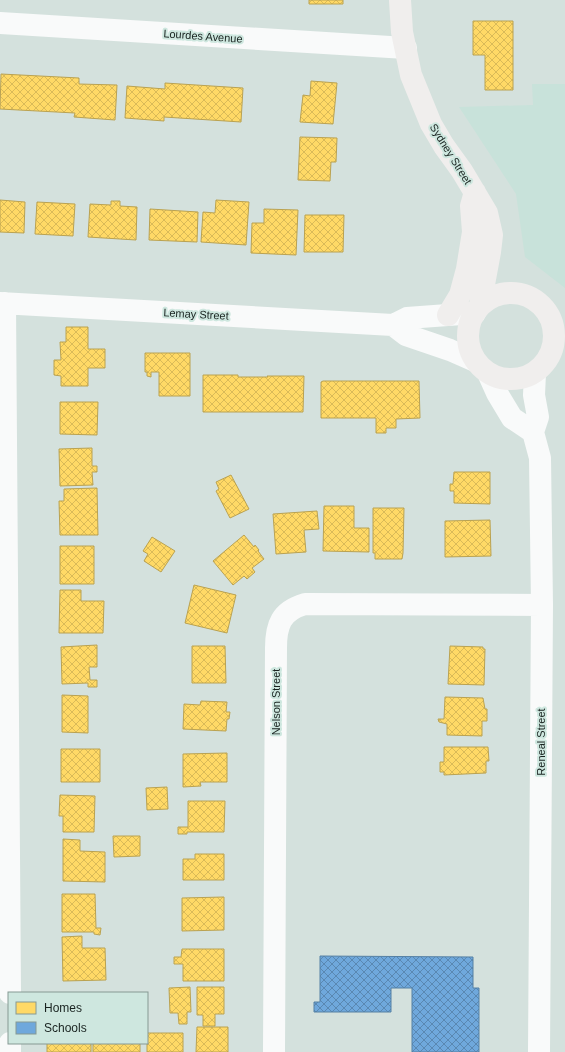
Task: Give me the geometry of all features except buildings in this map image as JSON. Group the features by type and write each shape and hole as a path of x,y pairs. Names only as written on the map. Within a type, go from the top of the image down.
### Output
{"street":[{"name":"Sydney Street","path":"400,0 402,32 411,75 431,124 487,213 492,235 490,252 477,310"},
{"name":"Lourdes Avenue","path":"0,23 406,48"},
{"path":"448,315 460,295 467,268 473,232 471,206 475,192"},
{"path":"533,432 512,418 468,344 469,326 477,310 490,298 508,293 525,296 565,316"},
{"path":"2,303 10,992"},
{"name":"Lemay Street","path":"2,303 393,325 408,318 448,315 477,310"},
{"path":"537,371 546,363 555,338 551,320 541,305"},
{"path":"393,325 406,335 450,350 506,379 515,380 524,378 537,371 565,363"},
{"name":"Reneal Street","path":"537,371 534,395 538,417 533,432 540,458 542,605 539,1052"},
{"name":"Nelson Street","path":"274,1052 276,632 279,623 288,612 297,606 305,604 542,605"}],"shaded area":[{"path":"532,84 565,84 565,288 525,257 516,194 459,107 533,105"}]}
